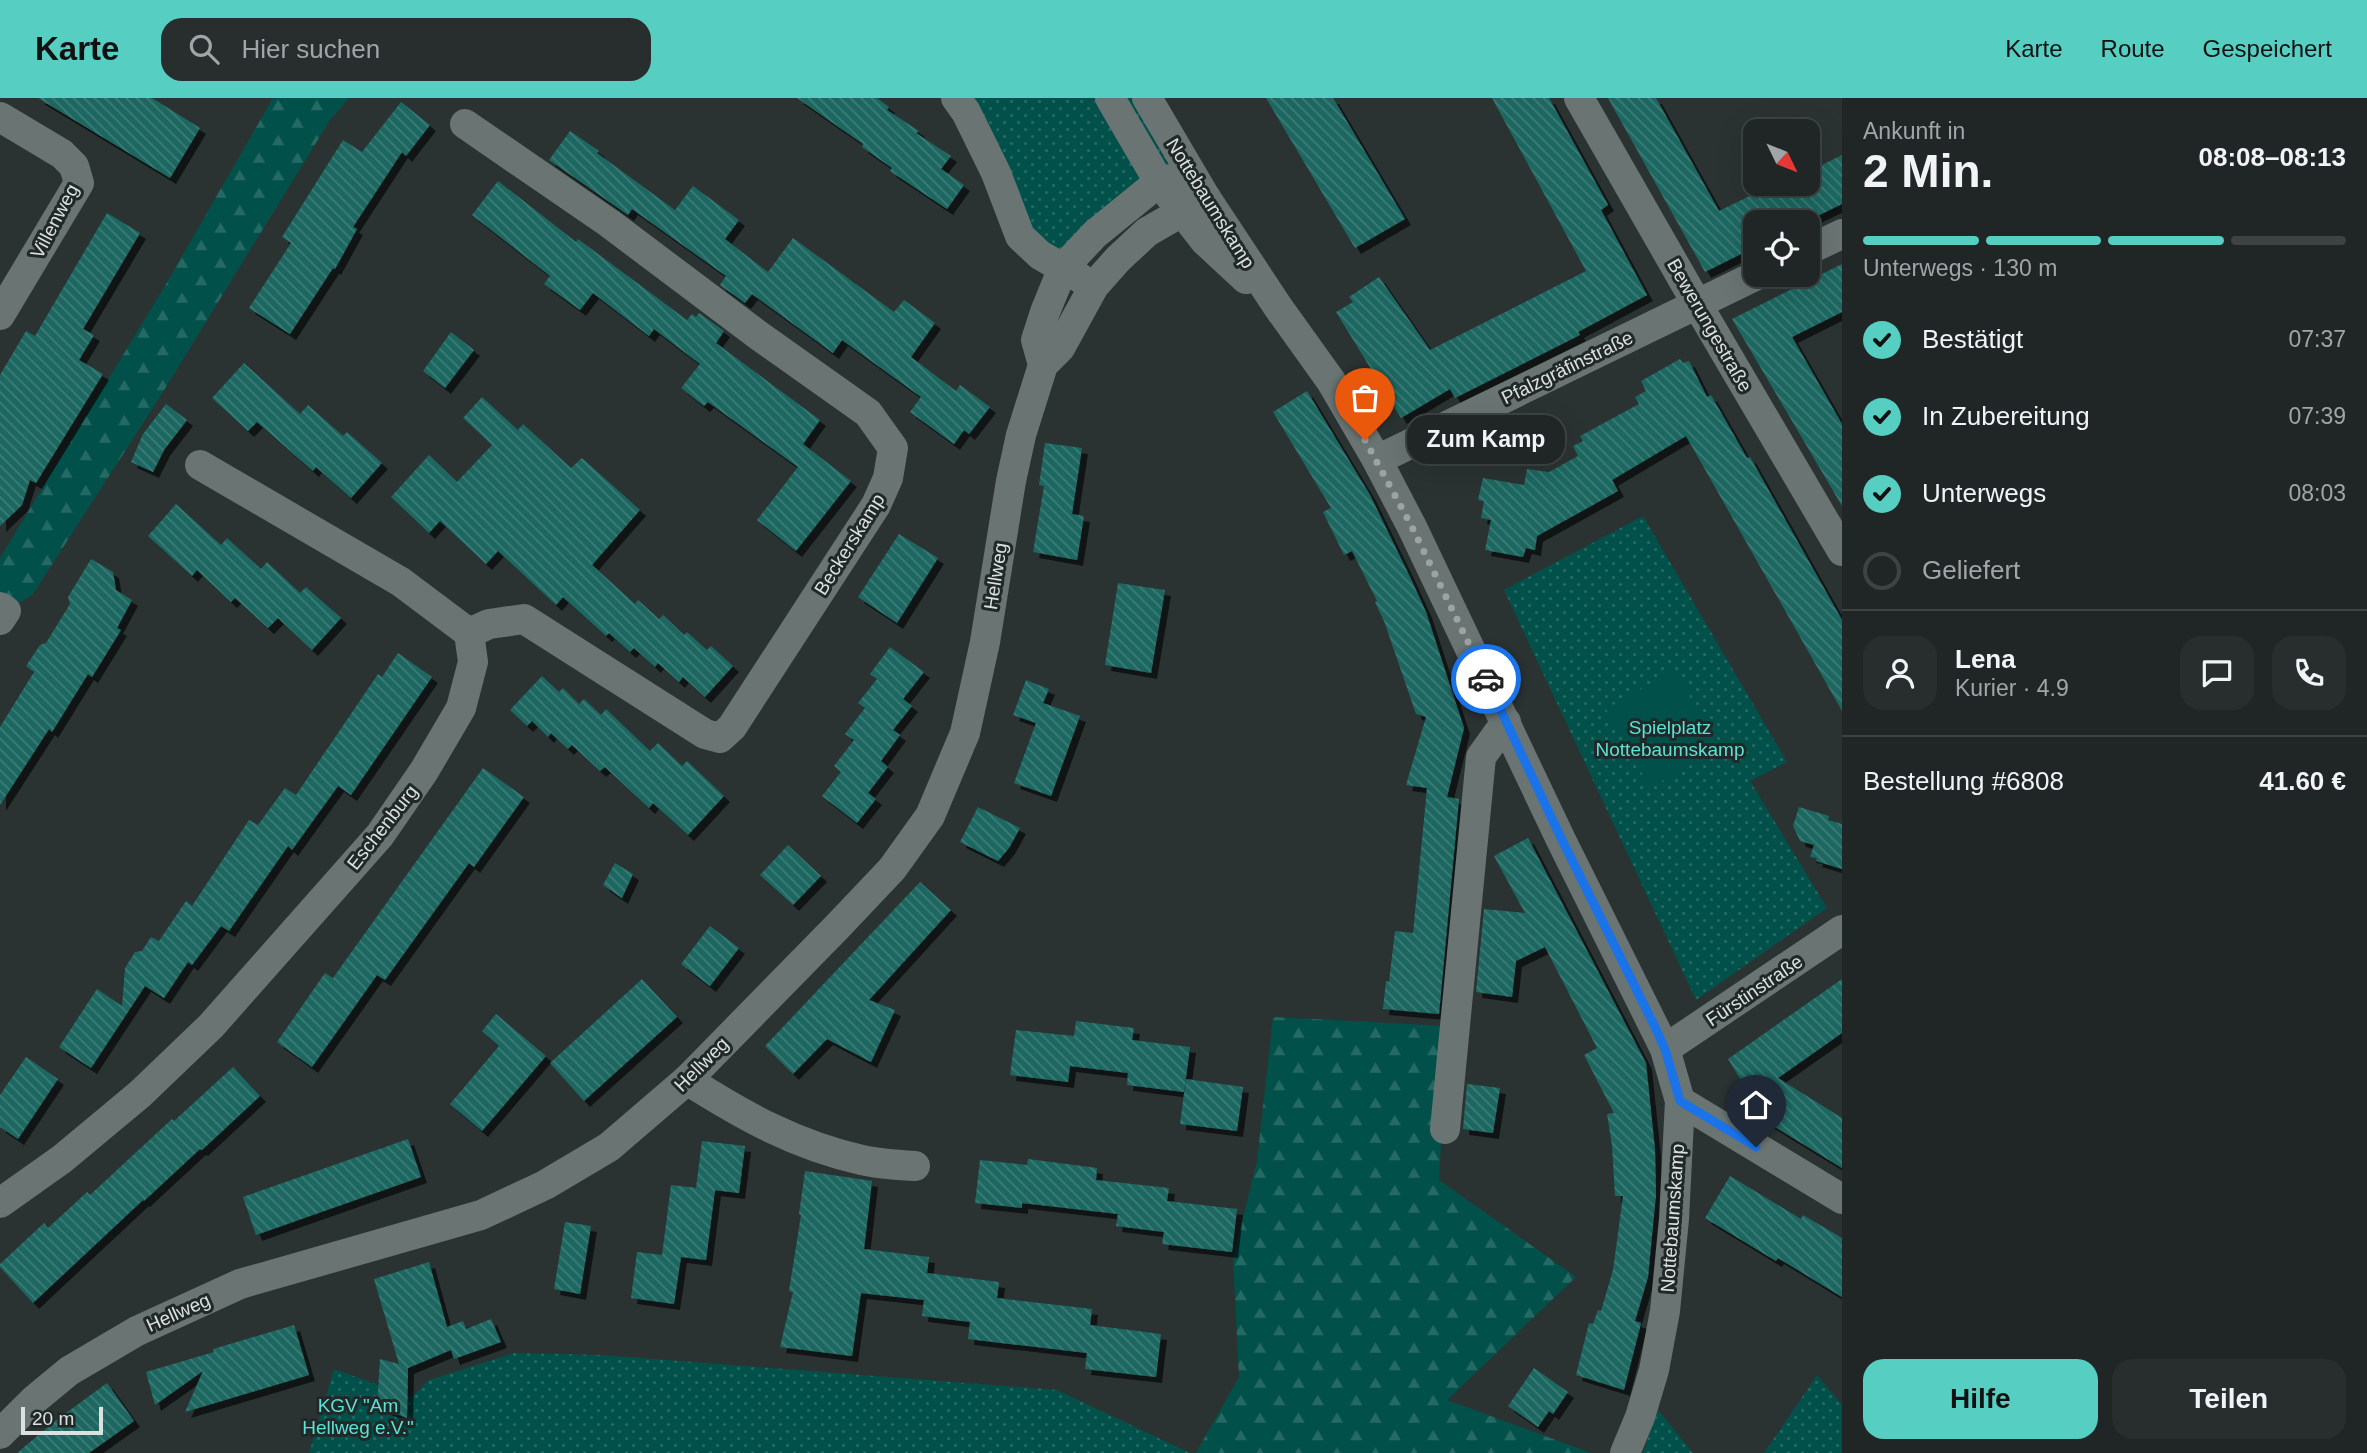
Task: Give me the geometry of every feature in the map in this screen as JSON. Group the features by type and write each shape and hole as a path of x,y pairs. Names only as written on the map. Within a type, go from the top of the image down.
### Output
{"street":[{"path":"956,98 966,112 996,173 1020,236 1040,255 1094,286"},
{"name":"Nottebaumskamp","path":"1110,98 1159,182 1193,194"},
{"name":"Nottebaumskamp","path":"1147,98 1193,194 1205,241 1278,307 1331,381 1377,460 1665,1049 1680,1101 1674,1219 1663,1326 1654,1370 1640,1417 1625,1453"},
{"name":"Bewerungestraße","path":"1579,98 1842,551"},
{"name":"Villenweg","path":"0,117 62,154 74,166 79,183 0,315"},
{"name":"Beckerskamp","path":"465,124 609,223 758,335 868,413 892,448 888,478 876,505 732,727 720,738 705,734 524,619 489,624 470,633"},
{"name":"Hellweg","path":"1042,365 1036,340 1063,268 1095,234 1159,182"},
{"name":"Hellweg","path":"0,1434 34,1400 69,1371 104,1349 240,1284 481,1215 545,1185 609,1147 687,1080 892,869 930,816 965,733 985,642 1011,481 1021,435 1042,365 1060,348 1094,286 1147,232 1193,194"},
{"path":"1820,244 1842,234"},
{"name":"Pfalzgräfinstraße","path":"1377,460 1743,282"},
{"path":"200,466 401,582 470,633"},
{"name":"Eschenburg","path":"0,1203 91,1135 211,1026 380,835 424,771 461,708 473,662 470,633"},
{"path":"1445,1129 1481,757 1506,722"},
{"name":"Fürstinstraße","path":"1665,1049 1842,930"},
{"path":"687,1080 744,1116 799,1142 863,1161 915,1166"},
{"path":"1680,1101 1842,1199"}],"green space":[{"path":"273,98 349,98 330,120 158,400 33,594 7,611 0,606 0,558 166,284"},
{"path":"960,98 1144,98 1187,171 1063,265 1041,255"},
{"name":"Spielplatz Nottebaumskamp","path":"1643,516 1787,762 1750,781 1827,908 1696,1000 1504,590"},
{"path":"1675,670 1719,749 1650,788 1606,709"},
{"path":"1273,1017 1447,1026 1439,1180 1576,1277 1447,1400 1591,1453 1196,1453 1239,1377 1233,1258 1257,1161"},
{"name":"KGV \"Am Hellweg e.V.\"","path":"514,1353 601,1355 1057,1390 1190,1453 309,1453 334,1369 412,1397 429,1380"},
{"path":"1817,1375 1842,1405 1842,1453 1764,1453"},
{"path":"1658,1410 1693,1453 1643,1453"}],"building":[{"path":"38,98 152,98 200,128 170,178"},
{"path":"797,98 877,98 889,107 887,110 919,131 916,133 951,156 941,169 964,185 947,209 890,171 892,168 862,147 863,144"},
{"path":"1266,98 1333,98 1405,219 1355,248"},
{"path":"1492,98 1549,98 1608,205 1601,210 1647,295 1578,332 1580,335 1455,398 1450,389 1401,418 1336,312 1353,302 1349,297 1379,277 1430,350 1586,271"},
{"path":"1608,98 1656,98 1719,211 1750,196 1820,196 1820,166 1842,155 1842,204 1820,215 1820,210 1743,210 1743,253 1705,272"},
{"path":"401,102 430,125 406,156 402,152 353,227 357,229 335,269 333,268 290,334 249,308 291,243 282,237 343,140 362,152"},
{"path":"570,131 675,210 693,186 739,220 725,239 768,272 793,238 894,312 904,300 935,323 911,357 956,391 960,385 990,407 969,434 964,430 954,444 910,412 921,397 842,340 833,353 752,294 745,303 720,285 726,276 632,209 628,215 549,160"},
{"path":"498,181 576,242 578,239 687,320 692,314 696,317 699,313 724,331 716,343 820,420 803,444 851,481 796,551 757,520 798,467 708,402 704,406 681,388 700,364 654,329 649,336 593,293 580,310 544,284 550,276 472,215"},
{"path":"107,213 140,233 83,329 94,335 79,360 103,374 36,483 30,480 22,505 0,526 0,375 26,331 35,336"},
{"path":"1842,264 1842,312 1792,337 1842,424 1842,506 1732,319 1796,287 1820,287 1820,275"},
{"path":"451,332 474,350 445,388 423,371"},
{"path":"1680,359 1683,363 1689,361 1707,397 1711,395 1747,458 1750,457 1842,620 1842,711 1686,436 1612,480 1618,491 1537,536 1535,550 1526,548 1523,557 1485,550 1491,520 1481,518 1484,501 1478,500 1483,478 1524,485 1527,469 1549,472 1578,456 1573,446 1583,441 1580,436 1639,404 1635,397 1646,391 1641,381"},
{"path":"244,363 300,414 308,405 343,436 347,432 382,463 351,498 316,467 313,471 257,422 248,431 212,398"},
{"path":"1307,391 1370,495 1410,577 1426,612 1464,728 1447,797 1459,799 1439,1014 1383,1009 1395,931 1413,933 1427,788 1406,785 1426,717 1416,714 1375,602 1377,601 1352,551 1344,555 1323,512 1331,508 1273,412"},
{"path":"482,397 518,430 523,424 571,468 582,458 640,510 592,565 635,604 638,600 659,619 663,615 684,635 687,632 707,650 711,646 733,666 705,697 683,677 679,682 658,663 655,667 634,648 630,652 609,633 606,636 563,597 556,605 498,551 486,564 440,521 429,533 391,497 429,455 457,482 492,445 463,418"},
{"path":"166,404 187,420 164,450 153,472 131,462 143,434"},
{"path":"1045,443 1082,448 1072,514 1084,516 1077,560 1033,552 1044,486 1039,485"},
{"path":"176,504 221,545 227,538 261,569 267,562 300,593 306,587 341,618 312,650 278,618 268,628 235,598 231,602 197,570 192,576 148,536"},
{"path":"899,534 938,558 897,623 858,597"},
{"path":"91,559 113,572 116,590 132,600 117,628 121,630 92,677 88,674 52,732 49,729 0,805 0,727 34,672 26,666 40,645 46,643 70,604 68,597"},
{"path":"1118,583 1165,590 1151,673 1105,665"},
{"path":"890,647 924,672 903,699 912,706 893,730 900,735 881,761 888,767 868,793 876,799 857,823 822,796 841,772 834,766 854,740 845,734 865,708 858,703 877,679 870,674"},
{"path":"398,653 432,677 351,795 338,786 292,850 288,846 229,931 221,926 192,965 188,962 164,998 145,986 91,1068 59,1047 97,989 122,1006 125,968 135,952 142,951 151,937 159,941 186,901 192,906 249,820 258,825 285,788 296,795 378,674 382,677"},
{"path":"542,676 559,692 563,688 579,704 584,699 601,715 606,709 650,751 658,743 682,766 687,761 724,796 688,835 653,803 649,808 605,767 600,771 572,745 568,749 551,733 548,737 532,721 527,726 510,710"},
{"path":"1026,680 1049,689 1043,703 1080,716 1051,796 1014,783 1036,723 1013,715"},
{"path":"483,768 524,797 474,867 469,863 385,980 377,975 312,1067 277,1042 325,973 333,978"},
{"path":"978,807 1020,828 998,861 960,842"},
{"path":"1799,807 1829,816 1828,820 1842,824 1842,869 1810,857 1814,845 1800,841 1793,826"},
{"path":"1528,838 1646,1063 1655,1150 1656,1194 1648,1277 1635,1321 1641,1323 1624,1390 1576,1375 1589,1323 1593,1324 1598,1310 1601,1311 1613,1270 1623,1196 1615,1196 1607,1114 1614,1113 1584,1055 1597,1048 1545,947 1516,961 1512,997 1476,992 1484,909 1525,913 1494,856"},
{"path":"788,845 821,876 793,905 760,875"},
{"path":"615,863 633,874 622,898 603,885"},
{"path":"920,882 951,910 869,1000 895,1010 871,1062 827,1039 793,1074 765,1046"},
{"path":"710,926 739,948 710,986 681,964"},
{"path":"642,979 677,1017 584,1101 550,1063"},
{"path":"1842,979 1842,1033 1778,1078 1842,1118 1842,1168 1767,1122 1728,1059"},
{"path":"496,1014 546,1056 482,1131 450,1104 499,1046 482,1031"},
{"path":"1076,1021 1134,1028 1132,1040 1190,1047 1184,1092 1127,1085 1128,1073 1070,1066 1068,1082 1010,1075 1016,1030 1074,1036"},
{"path":"26,1057 58,1079 18,1139 0,1127 0,1095"},
{"path":"233,1067 260,1096 33,1303 0,1264 44,1223 48,1228 87,1192 90,1195"},
{"path":"1186,1079 1243,1087 1237,1131 1180,1124"},
{"path":"1467,1084 1500,1088 1493,1133 1463,1129"},
{"path":"408,1139 421,1177 256,1235 243,1197"},
{"path":"702,1141 745,1146 739,1193 696,1188"},
{"path":"1028,1159 1097,1168 1096,1180 1169,1188 1167,1201 1237,1209 1232,1252 1162,1244 1164,1232 1116,1226 1118,1214 1022,1203 1022,1208 975,1203 980,1160 1027,1165"},
{"path":"805,1171 872,1181 864,1249 929,1257 927,1273 999,1282 997,1298 1092,1309 1090,1325 1161,1334 1156,1377 1085,1369 1087,1353 968,1339 970,1322 922,1316 924,1300 861,1293 852,1356 780,1347 793,1292 789,1291"},
{"path":"1730,1176 1801,1219 1803,1215 1842,1238 1842,1297 1705,1218"},
{"path":"671,1185 715,1190 706,1260 681,1257 674,1304 631,1298 637,1252 662,1255"},
{"path":"565,1222 591,1226 580,1294 554,1289"},
{"path":"429,1262 447,1327 463,1321 466,1329 491,1319 501,1342 454,1359 451,1350 408,1368 407,1418 377,1406 380,1359 399,1364 374,1279"},
{"path":"294,1325 309,1375 185,1412 203,1371 155,1405 146,1372"},
{"path":"1534,1368 1568,1392 1553,1414 1549,1411 1538,1427 1508,1406"},
{"path":"107,1383 134,1421 89,1453 17,1453 55,1421"}],"way so far":[{"path":"1365,440 1412,527 1486,679"}],"place":[{"name":"Zum Kamp","path":"1365,440"}],"route":[{"path":"1486,679 1654,1025 1665,1049 1680,1101 1756,1147"}]}
